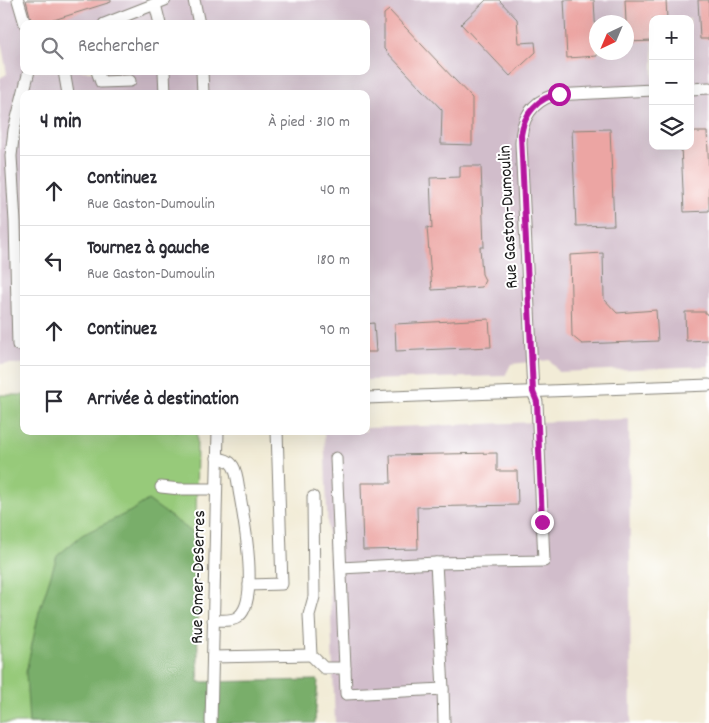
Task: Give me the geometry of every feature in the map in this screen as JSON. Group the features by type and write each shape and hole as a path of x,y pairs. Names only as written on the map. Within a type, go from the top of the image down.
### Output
{"street":[{"path":"18,0 25,20"},
{"path":"194,0 198,20"},
{"path":"114,20 160,2 160,20"},
{"path":"25,90 28,75"},
{"path":"66,75 68,90"},
{"path":"99,75 101,82 130,80"},
{"path":"164,75 166,90"},
{"path":"202,75 204,90"},
{"path":"694,89 709,88"},
{"name":"Rue Gaston-Dumoulin","path":"436,563 544,561 537,402 533,392 521,142 524,121 534,107 545,98 554,95 649,90"},
{"path":"18,346 15,222 11,156 14,130 20,113"},
{"path":"370,398 709,385"},
{"name":"Rue Omer-DeSerres","path":"211,723 218,435"},
{"path":"249,585 282,584 277,435"},
{"path":"213,620 230,620 241,615 246,604 249,585 247,534 235,472 229,462 223,458 217,458"},
{"path":"336,458 346,694 443,689"},
{"path":"161,487 216,488"},
{"path":"313,497 314,597 308,615 312,655 324,668 345,668"},
{"path":"341,568 436,563 444,723"},
{"path":"213,657 312,655"}],"shaded area":[{"path":"0,0 709,0 709,366 558,372 550,360 511,364 505,376 370,380 370,90 20,90 20,364 0,364 0,78 7,74 0,35"},
{"path":"629,419 631,723 335,723 324,435 370,435 370,428"}],"green space":[{"path":"0,395 20,395 20,435 197,435 196,535 199,723 0,723"},
{"path":"148,500 196,535 198,682 318,680 315,723 29,723 26,672 39,612 57,556 82,535 131,511"}],"building":[{"path":"26,0 111,0 111,2 54,20 31,20"},
{"path":"486,0 499,0 517,19 519,43 535,42 536,52 510,76 461,24"},
{"path":"564,0 594,0 595,15 589,15 589,57 567,58"},
{"path":"625,0 666,0 667,15 649,15 649,41 634,42 634,15 626,15"},
{"path":"698,0 709,0 709,39 700,39"},
{"path":"389,10 472,98 472,145 441,144 442,110 384,49 384,14"},
{"path":"610,129 614,225 576,226 572,130"},
{"path":"694,132 707,132 709,211 684,212 681,150 694,150"},
{"path":"460,166 481,166 484,247 480,247 482,274 485,280 482,287 432,290 427,227 432,229 430,178 460,177"},
{"path":"603,253 604,299 617,313 656,310 658,341 582,344 572,336 570,255"},
{"path":"685,312 706,312 709,315 709,340 686,341"},
{"path":"489,319 491,347 396,351 395,324"},
{"path":"374,323 376,352 370,352 370,324"},
{"path":"497,453 497,471 517,471 518,505 417,507 418,549 363,550 361,483 391,483 390,455"}],"route":[{"path":"542,522 537,402 533,392 521,135 522,125 528,113 545,98 559,94"}]}
